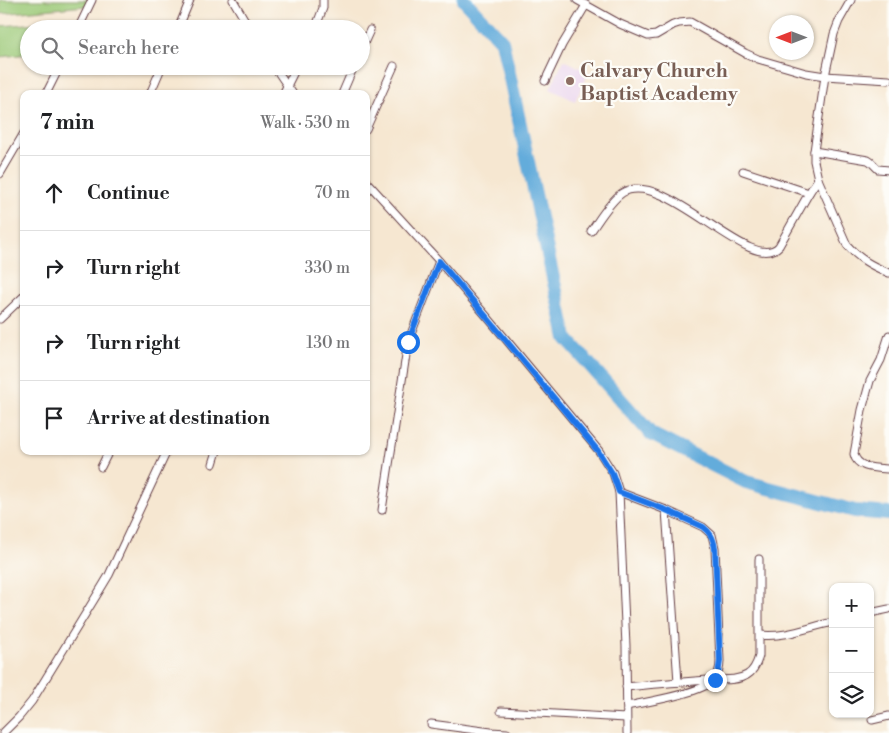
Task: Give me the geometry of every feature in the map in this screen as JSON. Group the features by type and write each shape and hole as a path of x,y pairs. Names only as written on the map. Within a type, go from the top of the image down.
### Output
{"street":[{"path":"82,20 92,0"},
{"path":"182,20 190,0"},
{"path":"233,0 245,20"},
{"path":"318,20 323,8 323,0"},
{"path":"577,0 620,24 648,36 656,35 678,23 690,22 758,59 806,73 889,80"},
{"path":"851,0 836,28 825,76 814,160 818,179 847,246 865,262 889,272"},
{"path":"545,81 562,45 586,5"},
{"path":"370,120 394,66"},
{"path":"48,90 56,75"},
{"path":"152,90 158,75"},
{"path":"280,75 290,90"},
{"path":"285,90 292,75"},
{"path":"344,90 350,75"},
{"path":"0,174 20,141"},
{"path":"814,151 868,160 876,168 889,170"},
{"path":"743,171 809,193"},
{"path":"591,231 615,199 622,193 630,190 647,190 672,200 749,248 768,252 775,250 779,246 818,179"},
{"path":"370,184 489,320 598,451 612,473 619,492 626,646 627,733"},
{"path":"382,510 408,342 439,261"},
{"path":"0,319 20,300"},
{"path":"889,334 881,360 870,381 862,410 854,454 861,465 889,469"},
{"path":"101,467 107,455"},
{"path":"3,733 20,717 32,701 103,585 165,455"},
{"path":"213,464 216,455"},
{"path":"619,492 703,527 712,535 714,540 720,661 715,680 703,687 690,692 627,706"},
{"path":"666,510 678,682"},
{"path":"626,687 736,679 746,676 751,672 759,656 759,559"},
{"path":"874,612 889,609"},
{"path":"760,635 771,636 829,623"},
{"path":"501,711 626,718"},
{"path":"872,720 889,716"},
{"path":"431,724 508,733"}],"shaded area":[{"name":"Calvary Church Baptist Academy","path":"564,60 589,72 575,101 550,89"}],"green space":[{"path":"0,0 89,0 86,6 0,14"},
{"path":"20,25 20,55 0,57 0,26"}],"waterway":[{"path":"464,0 502,41 566,338 651,434 746,482 855,511 889,514"}],"place":[{"name":"Calvary Church Baptist Academy","path":"570,81"}],"route":[{"path":"408,342 439,261 598,451 612,473 619,492 703,527 712,535 715,548 720,661 720,668 715,680"}]}
